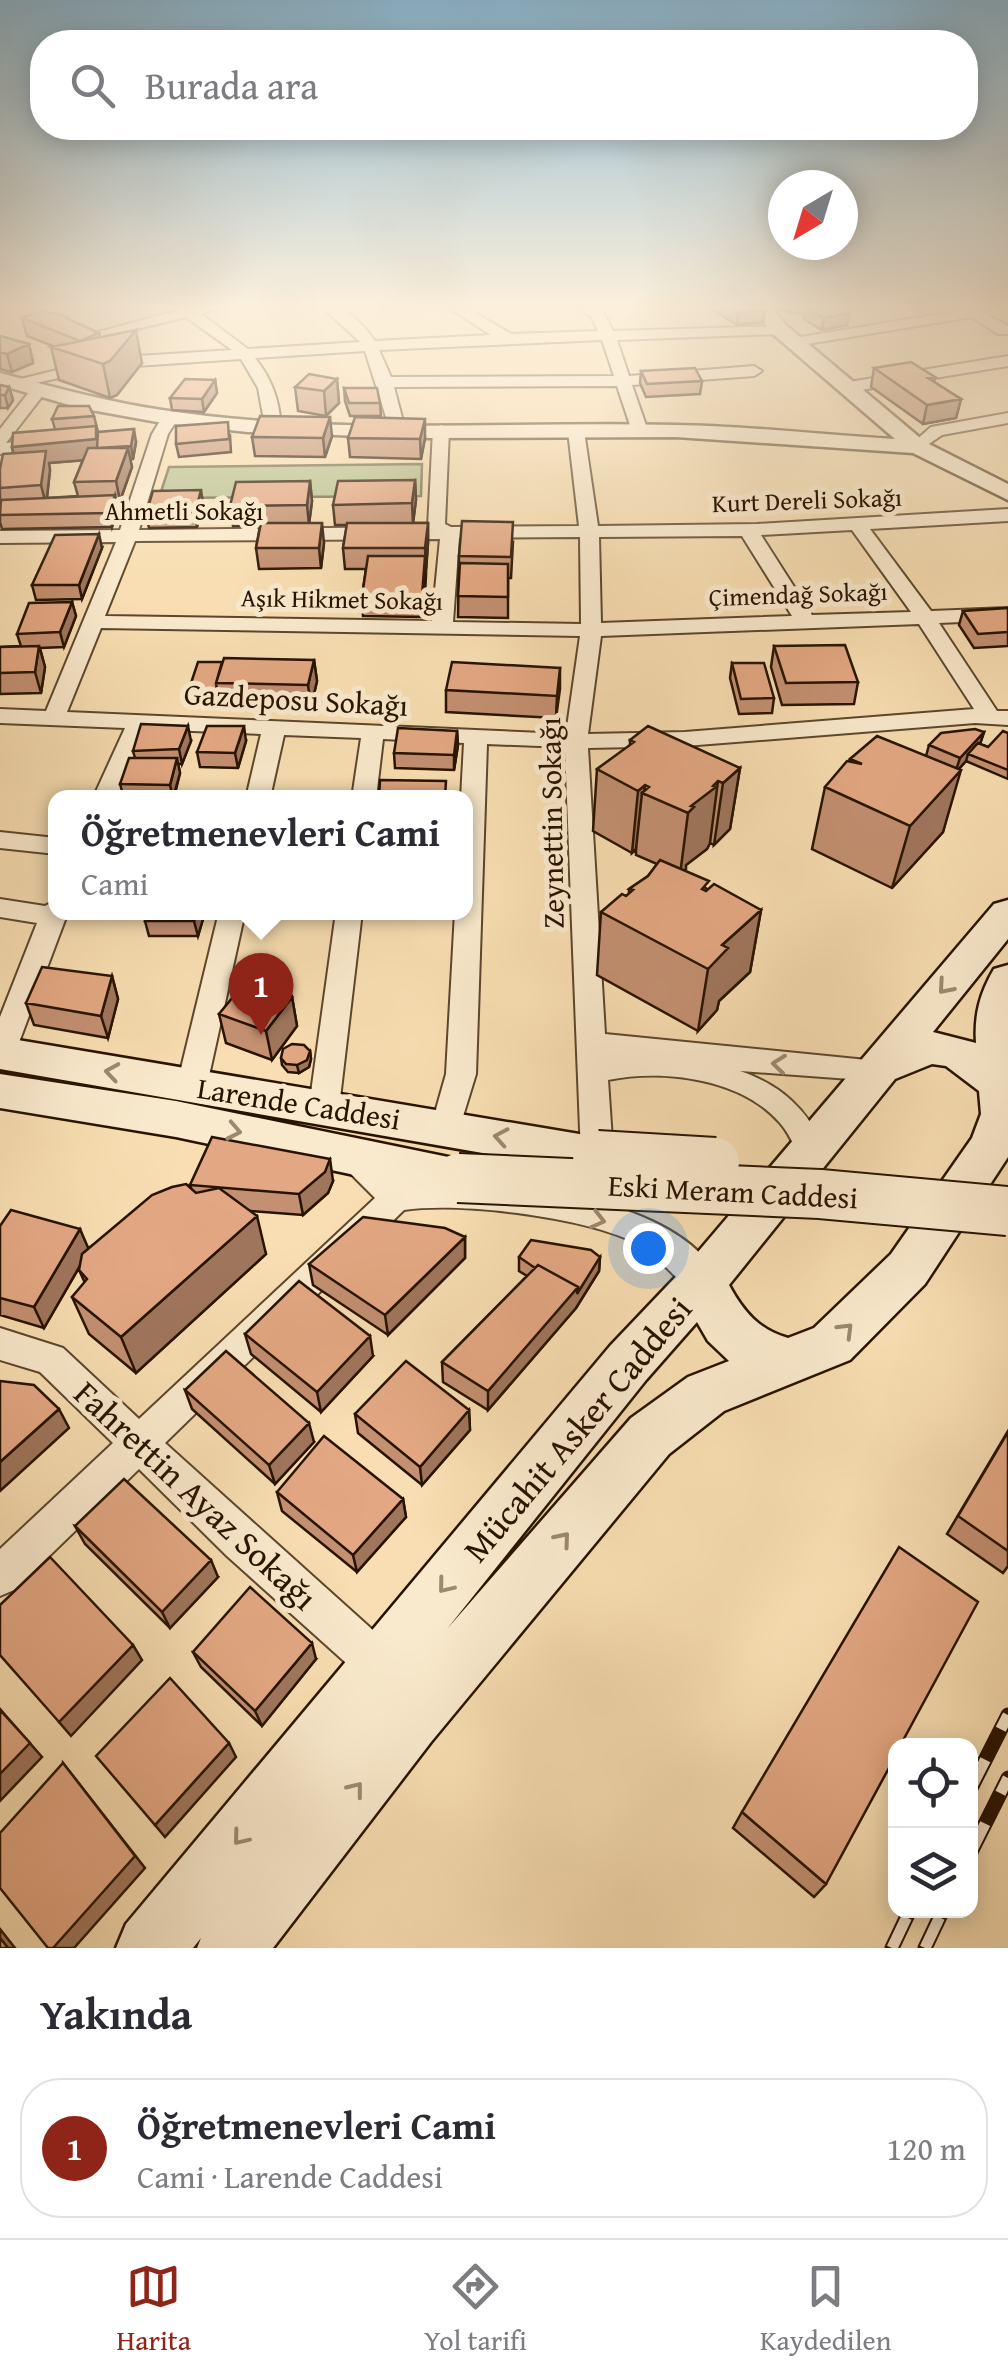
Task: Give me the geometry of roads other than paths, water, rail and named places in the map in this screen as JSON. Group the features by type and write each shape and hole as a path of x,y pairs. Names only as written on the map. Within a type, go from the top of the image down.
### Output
{"main road":[{"name":"Mücahit Asker Caddesi","path":"150,1948 628,1363 703,1281 876,1070 1005,927"},
{"name":"Mücahit Asker Caddesi","path":"230,1948 410,1720 650,1436 706,1394 832,1344 908,1269 991,1146 1003,1114 1004,1089 996,1028 1005,927"},
{"path":"876,1070 906,1052 932,1046 980,1064 1004,1089"},
{"name":"Larende Caddesi","path":"0,1053 597,1155"},
{"name":"Larende Caddesi","path":"0,1091 346,1153 402,1184 458,1178"},
{"name":"Eski Meram Caddesi","path":"597,1155 1008,1184"},
{"name":"Eski Meram Caddesi","path":"458,1178 850,1196 1008,1210"},
{"path":"703,1281 714,1309 732,1333 758,1354 791,1362"}],"street":[{"path":"0,440 33,397"},
{"path":"59,397 157,430 274,426 640,432 783,436 917,447 937,431 1008,418"},
{"path":"270,397 274,426"},
{"path":"389,397 397,429"},
{"path":"629,397 640,432"},
{"path":"861,397 917,447 1008,493"},
{"path":"54,718 128,536 157,430"},
{"path":"441,430 436,526 450,535 442,628"},
{"name":"Zeynettin Sokağı","path":"576,431 598,529 576,741 597,1155"},
{"path":"0,449 71,442"},
{"name":"Kurt Dereli Sokağı","path":"598,529 748,530 1008,515"},
{"path":"858,525 999,718"},
{"name":"Ahmetli Sokağı","path":"0,537 450,535 598,529"},
{"path":"748,530 805,621"},
{"name":"Çimendağ Sokağı","path":"590,630 1008,614"},
{"name":"Aşık Hikmet Sokağı","path":"93,622 590,630"},
{"name":"Gazdeposu Sokağı","path":"0,716 576,741 685,739 999,718"},
{"path":"109,790 139,722"},
{"path":"260,790 274,728"},
{"path":"365,790 373,732"},
{"path":"473,793 476,737"},
{"path":"0,840 48,845"},
{"path":"0,908 48,912"},
{"path":"0,1053 51,920"},
{"path":"192,1085 230,920"},
{"path":"324,1107 348,920"},
{"path":"446,1127 461,1074 466,920"},
{"path":"592,1058 876,1070"},
{"path":"592,1058 715,1073 788,1111 812,1149"},
{"path":"0,1576 402,1184 420,1192 546,1207 639,1230 681,1254 703,1281"},
{"name":"Fahrettin Ayaz Sokağı","path":"0,1344 50,1359 241,1542 380,1665"}],"railway":[{"path":"978,1774 1008,1715"},
{"path":"978,1838 1008,1778"},
{"path":"892,1948 906,1918"},
{"path":"925,1948 939,1918"}],"place":[{"name":"Öğretmenevleri Cami","path":"261,1035"}]}
